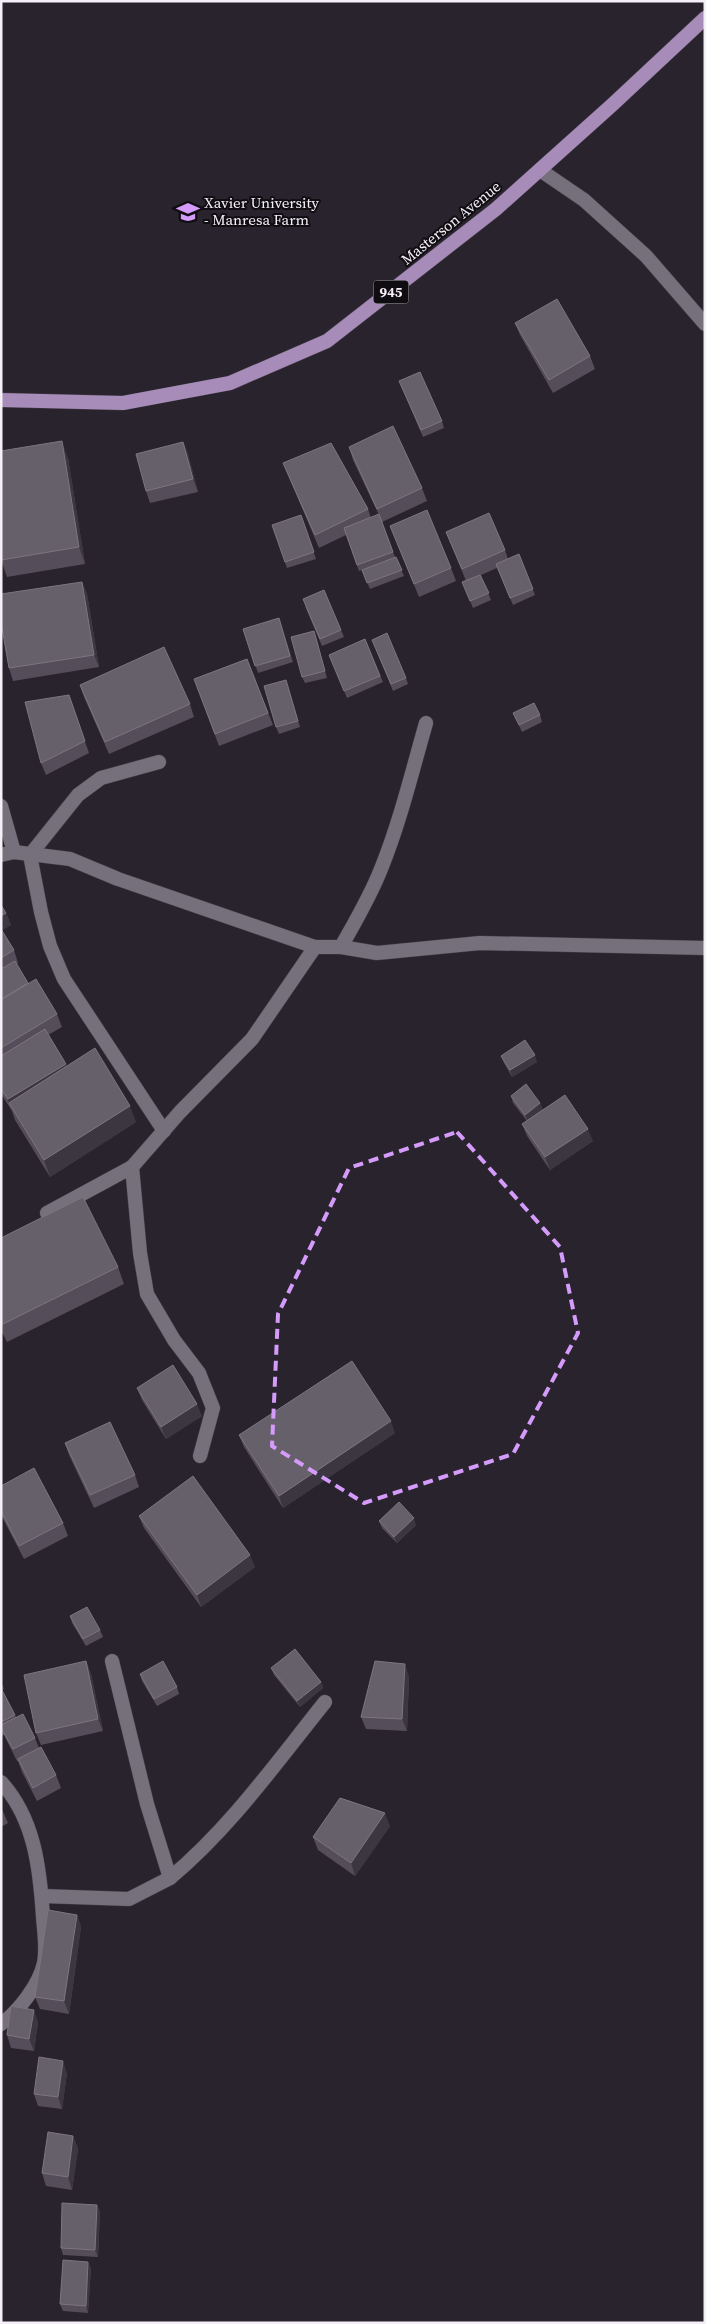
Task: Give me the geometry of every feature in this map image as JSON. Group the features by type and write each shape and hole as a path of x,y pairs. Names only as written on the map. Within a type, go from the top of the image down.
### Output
{"main road":[{"name":"Masterson Avenue","path":"1,400 123,404 230,383 327,341 496,209 612,106 705,18"}],"street":[{"path":"540,170 584,200 646,256 705,324"},
{"path":"341,947 365,906 381,870 401,811 426,723"},
{"path":"158,762 117,772 93,784 78,795 30,855 43,921 50,946 64,979 164,1131"},
{"path":"1,806 8,853 70,859 118,879 315,947 341,947 376,953 480,943 705,948"},
{"path":"47,1213 132,1167 252,1038 315,947"},
{"path":"132,1167 140,1253 147,1294 174,1340 199,1373 213,1408 200,1456"},
{"path":"112,1661 147,1804 170,1878"},
{"path":"42,1896 128,1899 170,1878 206,1846 325,1702"},
{"path":"1,1782 9,1790 25,1819 39,1864 44,1962 35,1985 1,2024"}],"highlighted area":[{"path":"457,1132 560,1247 578,1333 513,1454 364,1503 272,1446 278,1314 349,1168"}],"building":[{"path":"557,299 590,356 549,380 515,323"},
{"path":"420,372 442,421 421,430 399,381"},
{"path":"393,426 422,488 377,509 349,447"},
{"path":"62,441 79,547 1,560 1,451"},
{"path":"183,442 193,479 146,491 136,454"},
{"path":"331,443 368,509 315,535 283,463"},
{"path":"427,510 451,568 414,584 390,526"},
{"path":"489,513 505,550 462,569 446,532"},
{"path":"379,514 393,552 357,565 344,528"},
{"path":"301,515 314,552 285,562 272,525"},
{"path":"519,554 533,589 510,598 496,564"},
{"path":"396,557 402,570 367,583 362,570"},
{"path":"480,575 489,593 470,601 462,582"},
{"path":"82,582 94,655 9,668 1,622 1,594"},
{"path":"324,590 341,630 320,639 303,599"},
{"path":"279,618 290,656 255,666 243,629"},
{"path":"314,631 325,671 302,677 291,637"},
{"path":"387,633 406,678 391,684 372,640"},
{"path":"365,639 380,676 344,691 329,655"},
{"path":"164,647 190,704 105,742 80,685"},
{"path":"247,659 268,713 215,734 194,679"},
{"path":"286,680 298,721 276,727 264,686"},
{"path":"69,695 85,741 41,763 25,702"},
{"path":"534,703 540,715 519,725 513,713"},
{"path":"1,905 6,913 1,916"},
{"path":"1,929 14,950 1,958"},
{"path":"15,961 28,983 1,999 1,969"},
{"path":"36,979 57,1014 1,1048 1,1000"},
{"path":"45,1029 66,1064 8,1099 1,1089 1,1056"},
{"path":"525,1040 535,1055 510,1070 501,1056"},
{"path":"95,1048 130,1106 44,1160 9,1103"},
{"path":"526,1084 540,1103 525,1115 511,1096"},
{"path":"565,1095 588,1129 545,1157 522,1124"},
{"path":"83,1197 118,1267 1,1325 1,1238"},
{"path":"352,1361 391,1421 279,1496 239,1435"},
{"path":"173,1365 197,1404 161,1427 137,1388"},
{"path":"110,1422 135,1475 90,1495 65,1443"},
{"path":"34,1468 63,1523 19,1546 1,1511 1,1486"},
{"path":"193,1476 250,1555 197,1595 139,1516"},
{"path":"399,1502 414,1518 394,1537 379,1521"},
{"path":"87,1607 100,1630 83,1639 70,1616"},
{"path":"295,1649 321,1682 297,1701 271,1668"},
{"path":"86,1661 98,1719 36,1733 24,1675"},
{"path":"163,1661 177,1687 154,1699 140,1674"},
{"path":"375,1661 405,1664 402,1719 361,1717"},
{"path":"1,1688 15,1715 1,1722"},
{"path":"23,1714 35,1738 13,1749 1,1725"},
{"path":"41,1747 56,1775 33,1788 18,1759"},
{"path":"340,1798 385,1813 351,1863 313,1837"},
{"path":"48,1910 77,1915 64,2001 35,1997"},
{"path":"11,2006 34,2010 29,2039 7,2035"},
{"path":"39,2057 63,2061 58,2097 34,2094"},
{"path":"48,2132 73,2136 68,2177 42,2173"},
{"path":"62,2203 97,2205 95,2250 61,2248"},
{"path":"63,2260 88,2262 86,2306 60,2304"}],"place":[{"name":"Xavier University - Manresa Farm","path":"188,212"}]}
